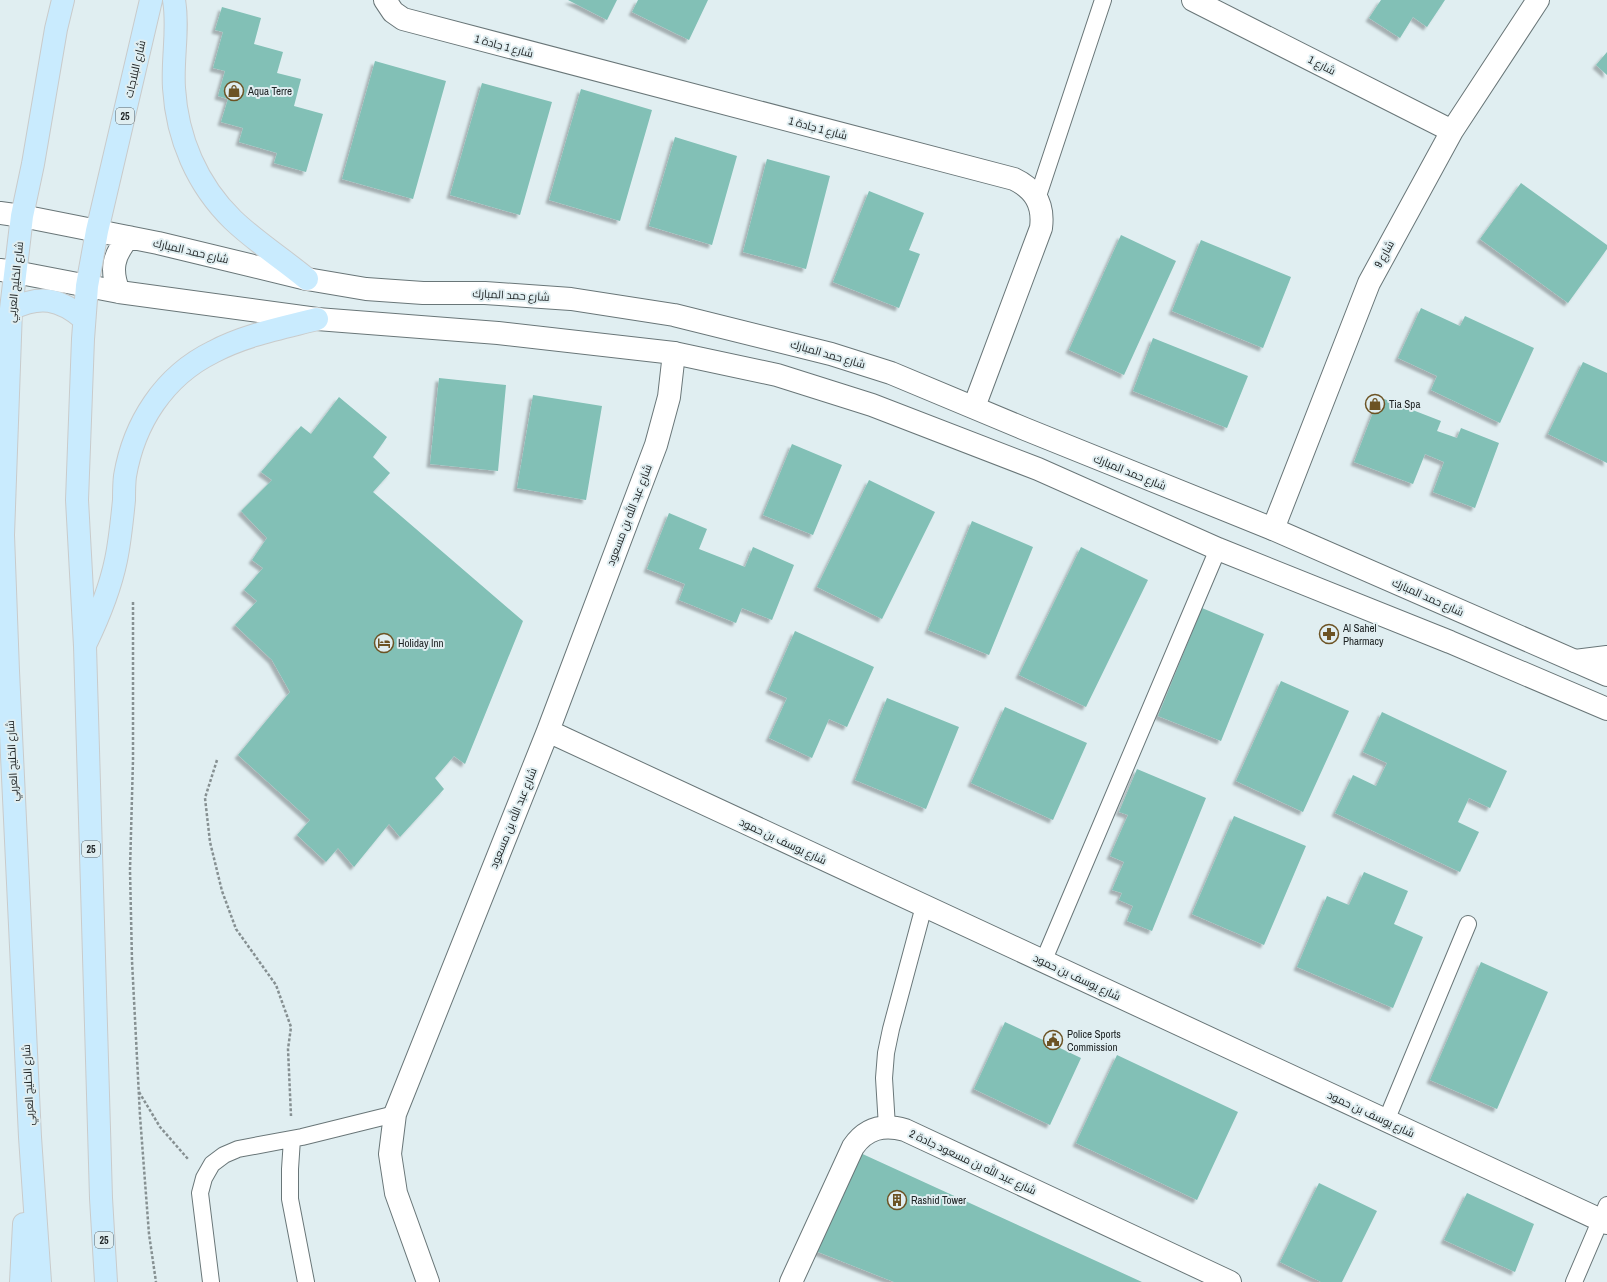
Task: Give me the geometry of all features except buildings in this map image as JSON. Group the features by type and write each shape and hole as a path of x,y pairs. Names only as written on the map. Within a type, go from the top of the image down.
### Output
{"main road":[{"path":"22,216 33,164 56,29 63,0"},
{"name":"شارع البلاجات","path":"97,231 151,0"},
{"path":"174,0 176,28 173,78 175,105 180,131 190,157 202,181 216,201 233,220 307,279"},
{"name":"شارع الخليج العربي","path":"22,216 8,272 11,309 3,535 30,1137 40,1282"},
{"name":"25","path":"97,231 87,286 84,319 77,500 85,646 102,1198 106,1282"},
{"path":"11,309 23,303 36,300 50,300 74,310 84,319"},
{"path":"85,646 103,604 116,560 121,530 125,478 130,455 137,434 147,414 160,394 176,377 212,352 233,342 317,319"},
{"path":"0,640 8,670"},
{"path":"21,1282 30,1137"}],"street":[{"name":"شارع 1 جادة 1","path":"385,0 393,12 403,19 1014,179 1024,184 1032,190 1037,199 1042,213 1041,228 974,408"},
{"name":"شارع 1","path":"1193,0 1452,131"},
{"name":"شارع 9","path":"1273,529 1368,283 1452,131 1538,0"},
{"name":"شارع حمد المبارك","path":"0,212 129,237 307,279 366,289 416,293 485,293 571,299 674,315 831,354 891,373 1273,529 1607,675"},
{"path":"120,292 115,281 113,269 118,252 129,237"},
{"path":"8,272 120,292 317,319 498,333 674,353 778,375 872,405 1038,470 1218,549 1450,642 1607,709"},
{"name":"شارع عبد الله بن مسعود","path":"428,1282 396,1193 390,1154 395,1114 548,731 656,445 669,397 674,353"},
{"path":"1574,661 1607,657"},
{"name":"شارع يوسف بن حمود","path":"548,731 1386,1121 1605,1216"},
{"name":"شارع عبد الله بن مسعود جادة 2","path":"791,1282 853,1147 858,1139 867,1132 877,1128 887,1127 905,1130 1230,1282"},
{"path":"102,1198 115,1282"}],"lane":[{"path":"1037,199 1103,0"},
{"path":"1044,962 1218,549"},
{"path":"887,1127 884,1078 886,1053 924,906"},
{"path":"1386,1121 1468,924"},
{"path":"211,1282 200,1193 204,1178 212,1164 224,1154 238,1149 292,1139 395,1114"},
{"path":"292,1139 290,1199 306,1282"},
{"path":"1574,1282 1605,1216"}],"path":[{"path":"134,598 132,614 133,760 130,870 132,961 148,1226 156,1282"},
{"path":"217,760 205,798 210,842 222,890 236,929 276,985 291,1028 288,1049 292,1139"},
{"path":"139,1090 160,1127 204,1178"}],"place":[{"name":"Aqua Terre","path":"234,91"},
{"name":"Tia Spa","path":"1375,404"},
{"name":"Al Sahel Pharmacy","path":"1329,634"},
{"name":"Holiday Inn","path":"384,643"},
{"name":"Police Sports Commission","path":"1053,1040"},
{"name":"Rashid Tower","path":"897,1200"}]}
